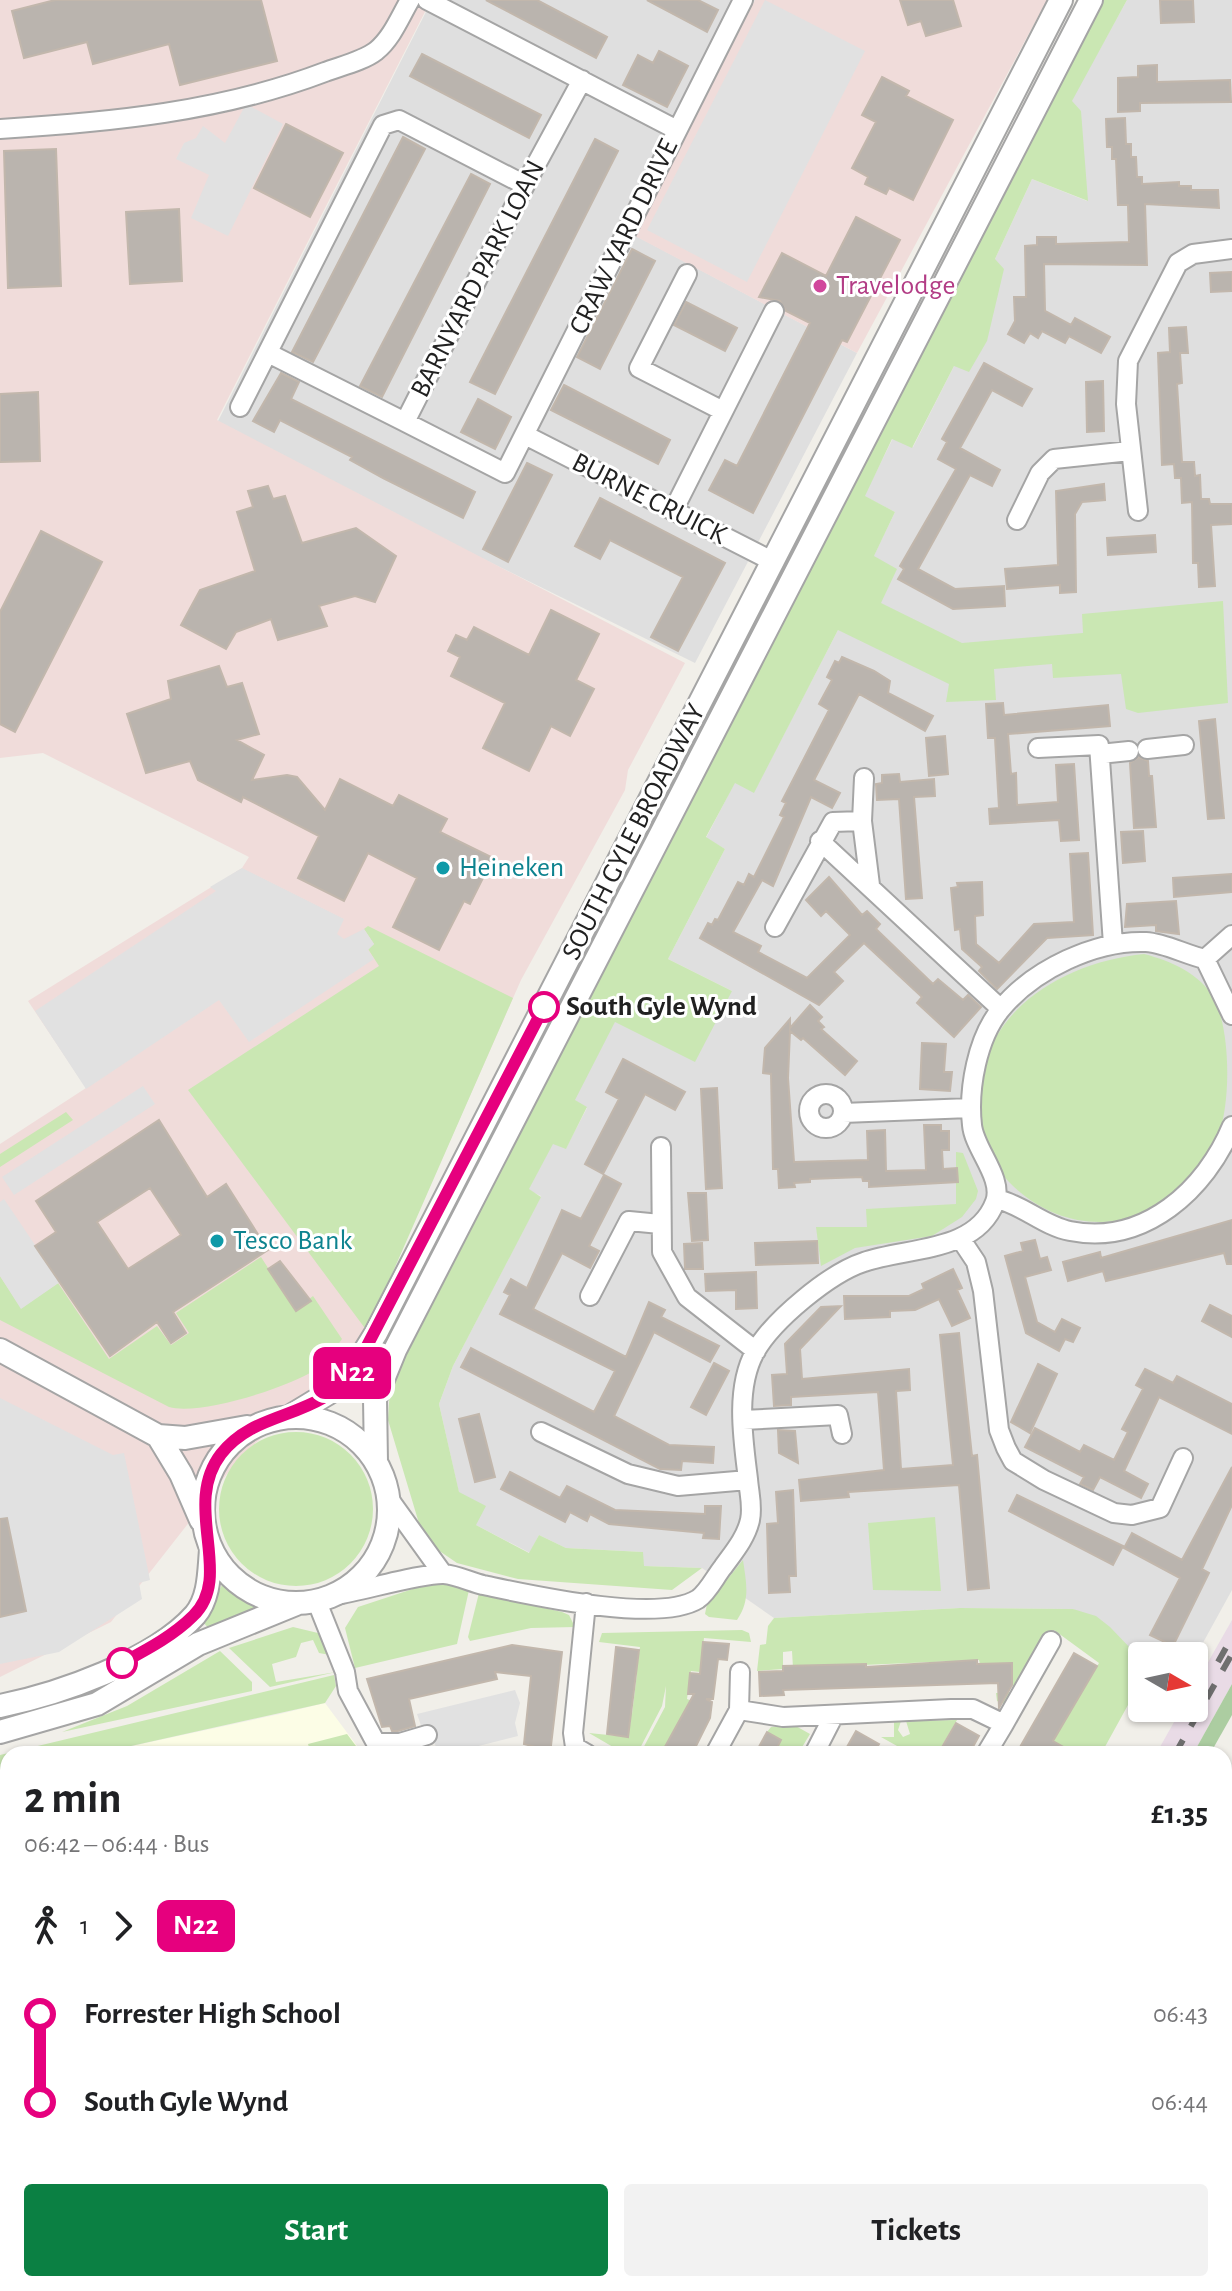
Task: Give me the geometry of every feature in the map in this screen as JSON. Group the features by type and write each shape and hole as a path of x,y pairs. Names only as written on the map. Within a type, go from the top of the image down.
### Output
{"street":[{"path":"0,129 112,123 299,82 374,52 386,40 410,0"},
{"path":"427,0 677,130"},
{"name":"CRAW YARD DRIVE","path":"505,473 743,0"},
{"name":"SOUTH GYLE BROADWAY","path":"289,1417 345,1383 363,1356 1061,0"},
{"name":"SOUTH GYLE BROADWAY","path":"376,1462 375,1399 381,1379 1091,0"},
{"name":"BARNYARD PARK LOAN","path":"505,473 405,422 582,80"},
{"path":"240,407 383,125 399,120 525,185"},
{"path":"1138,511 1126,404 1128,361 1178,263 1193,254 1232,249"},
{"path":"687,274 639,368 723,411"},
{"path":"673,511 774,311"},
{"path":"268,353 405,422"},
{"name":"BURNE CRUICK","path":"525,435 774,562"},
{"path":"1017,520 1040,473 1054,459 1130,451"},
{"path":"774,562 796,573"},
{"path":"1038,748 1099,745 1113,944"},
{"path":"1100,754 1184,745"},
{"path":"864,778 862,821 870,885"},
{"path":"775,927 833,822 862,821"},
{"path":"820,841 1001,1009"},
{"path":"1205,959 1232,935"},
{"path":"158,1436 181,1474 211,1550 225,1572 245,1589 270,1601 316,1600 443,1574 586,1603 662,1610 686,1605 702,1596 740,1543 750,1522 752,1503 743,1420 744,1385 756,1351 801,1301 831,1278 862,1262 937,1247 960,1238 987,1216 997,1199 995,1181 972,1131 970,1108 983,1042 1001,1009 1037,978 1073,958 1113,944 1150,942 1205,959 1232,1015"},
{"path":"843,1113 970,1108"},
{"path":"997,1199 1071,1231 1112,1232 1152,1221 1226,1161 1232,1126"},
{"path":"661,1147 662,1252 687,1297 756,1351"},
{"path":"590,1296 629,1221 660,1224"},
{"path":"960,1238 976,1262 983,1291 999,1430 1013,1461 1114,1513 1132,1515 1160,1508 1183,1458"},
{"path":"0,1350 158,1436 185,1438 289,1417 315,1418 339,1427 360,1442 376,1462 389,1499 443,1574"},
{"path":"743,1420 838,1415 842,1434"},
{"path":"204,1526 203,1502 208,1478 220,1456 237,1437 259,1424"},
{"path":"541,1432 628,1474 678,1486 748,1480"},
{"path":"0,1732 97,1704 198,1644 316,1600 360,1579 378,1556 388,1529 389,1499"},
{"path":"0,1706 101,1676 158,1643 197,1613 208,1586 211,1550"},
{"path":"316,1600 345,1672 348,1691 376,1743 392,1746"},
{"path":"575,1746 573,1733 586,1603"},
{"path":"991,1746 1051,1641"},
{"path":"719,1746 739,1710 740,1672"},
{"path":"739,1710 783,1717 973,1709 1004,1724"},
{"path":"818,1746 834,1715"},
{"path":"411,1746 427,1735"}],"shaded area":[{"path":"0,0 431,0 217,420 685,663 628,770 625,790 521,980 355,1356 241,1456 111,1622 0,1677 0,1144 86,1088 28,1001 242,868 249,857 43,753 0,758"},
{"path":"432,0 755,0 636,236 857,353 695,663 215,427"},
{"path":"755,0 1047,0 857,353 635,236"},
{"path":"765,0 865,51 747,282 647,230"},
{"path":"1127,0 1232,0 1232,1590 1203,1642 1128,1642 1128,1648 1073,1609 960,1608 774,1618 702,1568 643,1566 643,1552 566,1548 539,1535 530,1553 476,1525 459,1493 439,1404 453,1366 541,1196 528,1190 553,1143 566,1148 587,1108 574,1100 615,1021 732,991 668,959 725,849 706,838 735,782 754,792 838,630 895,512 864,496 893,438 913,447 954,366 995,259 1032,179 1087,201 1071,101"},
{"path":"246,104 283,124 228,236 191,218 209,175 176,159 184,143 196,138 203,126 225,143"},
{"path":"242,868 344,919 337,934 344,939 364,929 374,944 368,950 374,959 249,1042 219,1000 86,1089 35,1011 216,891 210,887"},
{"path":"143,1086 155,1104 14,1195 2,1177"},
{"path":"4,1199 60,1282 21,1309 0,1276 0,1202"},
{"path":"0,1398 113,1455 124,1453 150,1580 139,1583 142,1599 59,1652 0,1664"},
{"path":"1232,1620 1232,1684 1197,1746 1161,1746 1174,1722 1208,1722 1208,1662"},
{"path":"515,1690 520,1703 515,1723 518,1736 479,1746 436,1746 434,1741 427,1743 417,1714"},
{"path":"325,1703 357,1746 132,1746"}],"green space":[{"path":"1103,0 1127,0 1072,101 1081,111 1088,201 1032,179 995,259 1004,269 987,341 969,372 954,366 912,448 892,439 865,496 895,512 874,556 897,569 881,603 962,643 1083,633 1082,614 1223,601 1228,703 1138,713 1126,709 1121,674 1053,678 1052,664 994,669 996,700 946,702 949,684 838,630 754,793 735,783 706,837 725,849 668,959 732,991 695,1062 615,1022 575,1100 587,1107 566,1149 553,1144 529,1189 541,1197 453,1366 439,1404 459,1492 486,1506 476,1525 529,1553 539,1535 566,1548 643,1552 644,1566 702,1568 672,1590 518,1579 457,1563 438,1550 421,1530 388,1420 390,1387"},
{"path":"368,926 513,998 367,1331 188,1090 379,966 368,949 374,944 364,929"},
{"path":"1144,954 1184,969 1201,982 1214,998 1227,1053 1226,1097 1219,1137 1192,1180 1168,1201 1140,1215 1111,1221 1082,1221 1053,1212 1025,1197 996,1166 983,1132 980,1105 983,1072 993,1044 1009,1019 1030,998 1055,981 1084,968"},
{"path":"66,1112 73,1120 0,1167 0,1154"},
{"path":"956,1152 963,1153 978,1191 976,1199 962,1217 932,1236 855,1248 821,1266 816,1227 867,1227 866,1209 956,1204"},
{"path":"261,1257 295,1310 313,1296 342,1339 322,1365 305,1376 223,1404 183,1409 169,1407 0,1320 0,1276 21,1308 58,1283 109,1359 157,1326 171,1345 189,1333 176,1313"},
{"path":"296,1432 325,1438 350,1455 367,1480 373,1509 367,1538 350,1563 325,1580 296,1586 267,1580 242,1563 225,1538 219,1509 225,1480 242,1455 267,1438"},
{"path":"935,1517 941,1591 873,1590 868,1523"},
{"path":"743,1560 746,1598 737,1620 709,1617 705,1614 707,1604"},
{"path":"223,1583 268,1610 212,1632 203,1622"},
{"path":"428,1584 453,1585 469,1590 457,1644 355,1668 345,1628 358,1607"},
{"path":"479,1593 562,1612 569,1615 575,1627 531,1628 470,1641 468,1637"},
{"path":"960,1608 1073,1609 1096,1616 1128,1646 1128,1705 1105,1746 1054,1746 1056,1734 1099,1663 1054,1630 1010,1706 997,1701 996,1693 1013,1692 1011,1663 980,1664 979,1660 793,1668 792,1651 783,1652 783,1669 757,1671 760,1645 766,1644 768,1626 774,1618"},
{"path":"293,1627 318,1633 330,1655 319,1653 313,1640 301,1643 296,1657 272,1664 276,1682 336,1672 270,1687 229,1648"},
{"path":"742,1630 749,1633 751,1642 704,1638 700,1672 691,1671 687,1699 692,1701 666,1746 644,1746 665,1707 666,1686 662,1706 641,1746 611,1746 589,1733 628,1737 631,1719 627,1718 627,1714 632,1714 637,1673 632,1671 637,1668 640,1647 599,1642 602,1633"},
{"path":"220,1651 252,1682 252,1691 62,1732 127,1706"},
{"path":"334,1675 336,1686 325,1703 131,1746 38,1746"},
{"path":"1232,1684 1232,1715 1215,1746 1197,1746"},
{"path":"957,1720 942,1746 897,1746 881,1737 894,1737 894,1721 901,1721 898,1730 903,1737 910,1734 906,1721"},
{"path":"794,1725 810,1734 803,1746 778,1746 781,1740 767,1732 771,1727"},
{"path":"347,1734 356,1746 309,1746"}],"building":[{"path":"55,0 261,0 277,61 180,85 169,44 93,64 87,42 24,58 12,11"},
{"path":"486,0 537,0 607,37 596,58"},
{"path":"647,0 698,0 718,10 707,32"},
{"path":"900,0 953,0 961,26 926,36 921,21 908,25"},
{"path":"1160,0 1193,0 1194,22 1161,23"},
{"path":"659,51 688,66 667,107 623,85 638,55 653,63"},
{"path":"422,54 541,115 529,138 410,76"},
{"path":"1157,65 1157,82 1230,80 1231,102 1140,103 1140,111 1118,112 1118,78 1138,77 1138,66"},
{"path":"882,77 909,91 906,96 953,120 913,200 889,188 886,194 865,184 868,177 852,168 876,122 862,115"},
{"path":"1125,118 1126,144 1131,144 1131,157 1136,157 1137,177 1142,177 1142,184 1179,182 1179,186 1191,186 1191,190 1218,190 1219,208 1145,204 1147,265 1044,264 1045,311 1071,325 1075,318 1110,337 1101,353 1069,336 1065,343 1042,331 1038,338 1030,333 1024,343 1008,334 1015,321 1014,297 1026,297 1025,246 1037,245 1037,237 1056,237 1056,244 1129,242 1128,205 1118,205 1116,159 1112,159 1112,147 1107,147 1106,119"},
{"path":"286,124 343,153 310,217 254,188"},
{"path":"403,137 425,149 313,362 292,352"},
{"path":"595,139 618,151 495,394 470,382"},
{"path":"56,149 61,286 8,288 4,151"},
{"path":"471,174 490,184 382,397 360,386"},
{"path":"179,209 182,281 130,284 126,212"},
{"path":"856,217 900,240 847,342 842,340 753,513 709,490 725,460 737,466 810,323 786,311 780,301 759,297 782,253 826,276"},
{"path":"632,249 655,261 600,369 577,357"},
{"path":"1232,272 1232,291 1211,292 1210,273"},
{"path":"686,302 737,328 725,351 674,325"},
{"path":"1186,327 1188,353 1180,353 1182,383 1177,384 1182,462 1194,462 1195,476 1200,475 1201,499 1209,499 1210,504 1232,504 1232,524 1211,525 1215,586 1199,587 1198,563 1193,563 1192,502 1182,503 1181,478 1175,478 1174,464 1162,465 1158,353 1170,352 1169,328"},
{"path":"984,363 1032,389 1022,406 992,390 960,448 1000,470 992,486 970,475 918,569 955,589 1004,586 1005,606 953,609 898,579 904,569 900,566 956,469 938,459 947,442 942,439"},
{"path":"281,373 299,382 291,399 475,492 463,518 383,478 350,460 352,457 280,420 274,432 253,421"},
{"path":"1103,381 1104,431 1087,432 1086,382"},
{"path":"564,385 670,440 658,464 551,410"},
{"path":"38,392 40,461 0,462 0,394"},
{"path":"478,399 511,417 495,449 461,432"},
{"path":"527,463 552,475 508,562 483,549"},
{"path":"1104,484 1105,500 1082,502 1075,514 1076,592 1060,593 1060,585 1007,589 1005,569 1058,565 1056,491"},
{"path":"268,486 273,499 285,496 302,543 356,528 396,556 375,602 355,596 319,606 327,626 278,640 271,619 236,632 226,649 181,625 200,590 255,571 237,512 253,507 248,491"},
{"path":"600,498 725,563 678,651 651,637 683,577 610,540 600,559 575,546"},
{"path":"41,531 102,562 15,732 0,724 0,612"},
{"path":"1155,535 1156,552 1108,555 1107,538"},
{"path":"551,610 599,634 576,680 594,689 570,736 551,726 529,771 483,748 505,703 451,676 460,657 448,651 456,635 467,640 474,627 529,655"},
{"path":"842,657 890,681 888,693 933,716 925,731 859,694 814,780 840,793 832,808 811,797 773,886 762,880 733,932 761,946 758,952 807,978 850,935 826,911 821,916 806,900 829,877 862,915 867,911 880,924 876,929 933,984 938,979 963,1000 968,995 981,1007 954,1037 917,1003 922,997 864,943 834,972 843,981 819,1005 700,938 708,923 712,925 715,919 718,920 738,882 744,885 749,874 754,877 784,817 780,815 786,803 782,801 829,710 819,704 832,680 827,677 835,661 839,663"},
{"path":"219,666 227,687 242,683 259,734 237,740 264,755 252,780 287,775 297,777 325,810 340,779 393,806 399,795 447,819 440,832 493,858 470,904 464,901 439,950 393,927 417,878 368,853 344,901 298,878 319,836 243,797 241,802 198,780 190,761 146,773 127,714 171,699 168,681"},
{"path":"1003,703 1004,715 1108,705 1110,726 1008,734 1011,774 1016,773 1017,805 1058,802 1056,765 1074,764 1079,840 1061,841 1059,820 990,824 989,809 999,808 995,738 988,738 986,704"},
{"path":"1215,719 1224,818 1208,819 1199,721"},
{"path":"945,736 948,774 929,776 926,738"},
{"path":"1139,757 1148,761 1149,776 1152,776 1156,827 1134,828 1130,763"},
{"path":"899,774 900,782 934,779 935,796 914,797 922,898 906,899 899,799 877,800 876,784 882,783 882,775"},
{"path":"1143,831 1145,861 1123,863 1121,832"},
{"path":"1088,853 1093,935 1047,938 997,989 979,971 982,967 962,949 960,929 955,930 951,888 958,887 957,883 982,882 983,915 975,916 976,944 999,963 1034,924 1074,922 1070,854"},
{"path":"1232,874 1232,892 1174,897 1173,878"},
{"path":"1176,901 1179,934 1156,931 1156,925 1125,927 1127,904"},
{"path":"810,1005 822,1017 818,1021 824,1027 821,1029 857,1061 845,1075 803,1038 801,1040 790,1031 788,1078 794,1162 868,1160 867,1131 885,1130 886,1171 926,1170 924,1125 941,1125 941,1131 949,1131 949,1150 942,1150 943,1169 957,1168 958,1182 869,1187 869,1181 863,1181 862,1177 810,1179 810,1182 794,1183 795,1187 779,1188 778,1169 773,1169 771,1074 763,1073 765,1048 790,1019 790,1028"},
{"path":"922,1043 946,1044 944,1072 952,1072 950,1091 920,1089"},
{"path":"623,1059 685,1092 675,1110 645,1094 603,1174 585,1164 619,1099 606,1092"},
{"path":"717,1088 722,1188 706,1189 701,1089"},
{"name":"Tesco Bank","path":"159,1120 207,1197 226,1184 268,1250 173,1312 186,1333 171,1343 157,1322 110,1356 35,1246 56,1232 36,1201","holes":["150,1188 181,1235 128,1269 97,1222"]},
{"path":"604,1175 621,1184 589,1246 599,1251 590,1268 562,1253 533,1309 626,1357 649,1302 665,1310 661,1317 719,1346 710,1362 654,1332 614,1416 669,1445 714,1447 713,1463 682,1461 681,1470 660,1469 461,1367 471,1348 594,1412 615,1371 500,1314 510,1295 504,1292 511,1279 527,1288 562,1210 581,1219"},
{"path":"688,1193 706,1193 708,1240 692,1241"},
{"path":"1232,1220 1232,1264 1227,1264 1224,1253 1106,1281 1103,1271 1068,1281 1063,1262 1100,1252 1101,1258"},
{"path":"1035,1240 1040,1259 1047,1257 1051,1270 1025,1277 1037,1322 1055,1332 1062,1319 1080,1328 1073,1342 1065,1339 1059,1351 1026,1333 1005,1256 1023,1251 1021,1243"},
{"path":"817,1241 818,1263 756,1265 755,1243"},
{"path":"702,1243 703,1269 685,1269 684,1244"},
{"path":"280,1261 311,1301 296,1311 268,1269"},
{"path":"953,1269 962,1288 957,1290 970,1318 952,1326 939,1299 915,1310 890,1311 890,1317 845,1319 844,1296 909,1296 924,1289 922,1284"},
{"path":"756,1272 757,1308 736,1309 736,1290 706,1291 705,1274"},
{"path":"1210,1305 1232,1316 1232,1337 1202,1321"},
{"path":"841,1306 800,1349 802,1379 909,1369 910,1390 896,1391 901,1469 953,1465 940,1335 959,1333 972,1456 977,1455 989,1588 968,1590 959,1485 848,1492 849,1497 801,1501 799,1480 884,1470 878,1392 791,1397 791,1405 774,1406 772,1375 787,1374 785,1344 821,1307"},
{"path":"714,1363 729,1371 706,1415 691,1407"},
{"path":"1038,1364 1057,1374 1030,1433 1011,1422"},
{"path":"1145,1369 1173,1383 1177,1376 1232,1404 1232,1434 1159,1397 1124,1471 1148,1484 1141,1498 1100,1477 1093,1490 1080,1484 1084,1477 1025,1447 1035,1428 1080,1452 1084,1445 1114,1460 1128,1432 1122,1429 1143,1389 1136,1385"},
{"path":"479,1414 495,1477 475,1482 459,1419"},
{"path":"778,1430 795,1431 798,1463 779,1453"},
{"path":"1232,1467 1232,1505 1202,1569 1209,1573 1175,1642 1165,1642 1150,1635 1180,1578 1124,1548 1132,1533 1182,1560"},
{"path":"510,1472 560,1498 567,1486 615,1510 705,1514 705,1506 721,1506 719,1539 703,1538 704,1533 609,1524 590,1514 587,1521 570,1512 565,1522 501,1489"},
{"path":"793,1490 796,1576 789,1576 790,1592 769,1593 767,1524 778,1523 776,1492"},
{"path":"1017,1495 1123,1546 1113,1565 1009,1511"},
{"path":"7,1518 26,1611 0,1617 0,1519"},
{"path":"703,1642 729,1644 727,1660 718,1659 713,1699 706,1699 712,1702 710,1718 696,1746 665,1746 694,1694 688,1694 690,1673 700,1674"},
{"path":"512,1645 562,1652 551,1746 524,1744 531,1676 495,1672 497,1679 409,1699 415,1726 398,1731 392,1731 390,1726 382,1727 367,1679"},
{"path":"616,1647 639,1650 628,1737 607,1734"},
{"path":"1074,1653 1097,1666 1053,1741 1062,1746 1021,1746"},
{"path":"977,1660 977,1664 1012,1663 1012,1685 999,1708 998,1683 783,1690 784,1695 760,1696 759,1672 783,1671 783,1666 866,1664 866,1667"},
{"path":"956,1723 979,1736 973,1746 943,1746"},
{"path":"856,1731 879,1744 878,1746 848,1746"},
{"path":"767,1732 781,1740 778,1746 759,1746"}],"railway":[{"path":"1218,1662 1232,1637"},
{"path":"1180,1746 1232,1654"}],"bus line":[{"name":"N22","path":"122,1663 158,1643 197,1613 208,1586 211,1550 204,1526 203,1502 208,1478 220,1456 237,1437 259,1424 289,1417 323,1399 345,1383 356,1367 544,1007"}],"place":[{"name":"Travelodge","path":"820,286"},
{"name":"Heineken","path":"443,868"},
{"name":"South Gyle Wynd","path":"544,1007"},
{"name":"Tesco Bank","path":"217,1241"}]}
